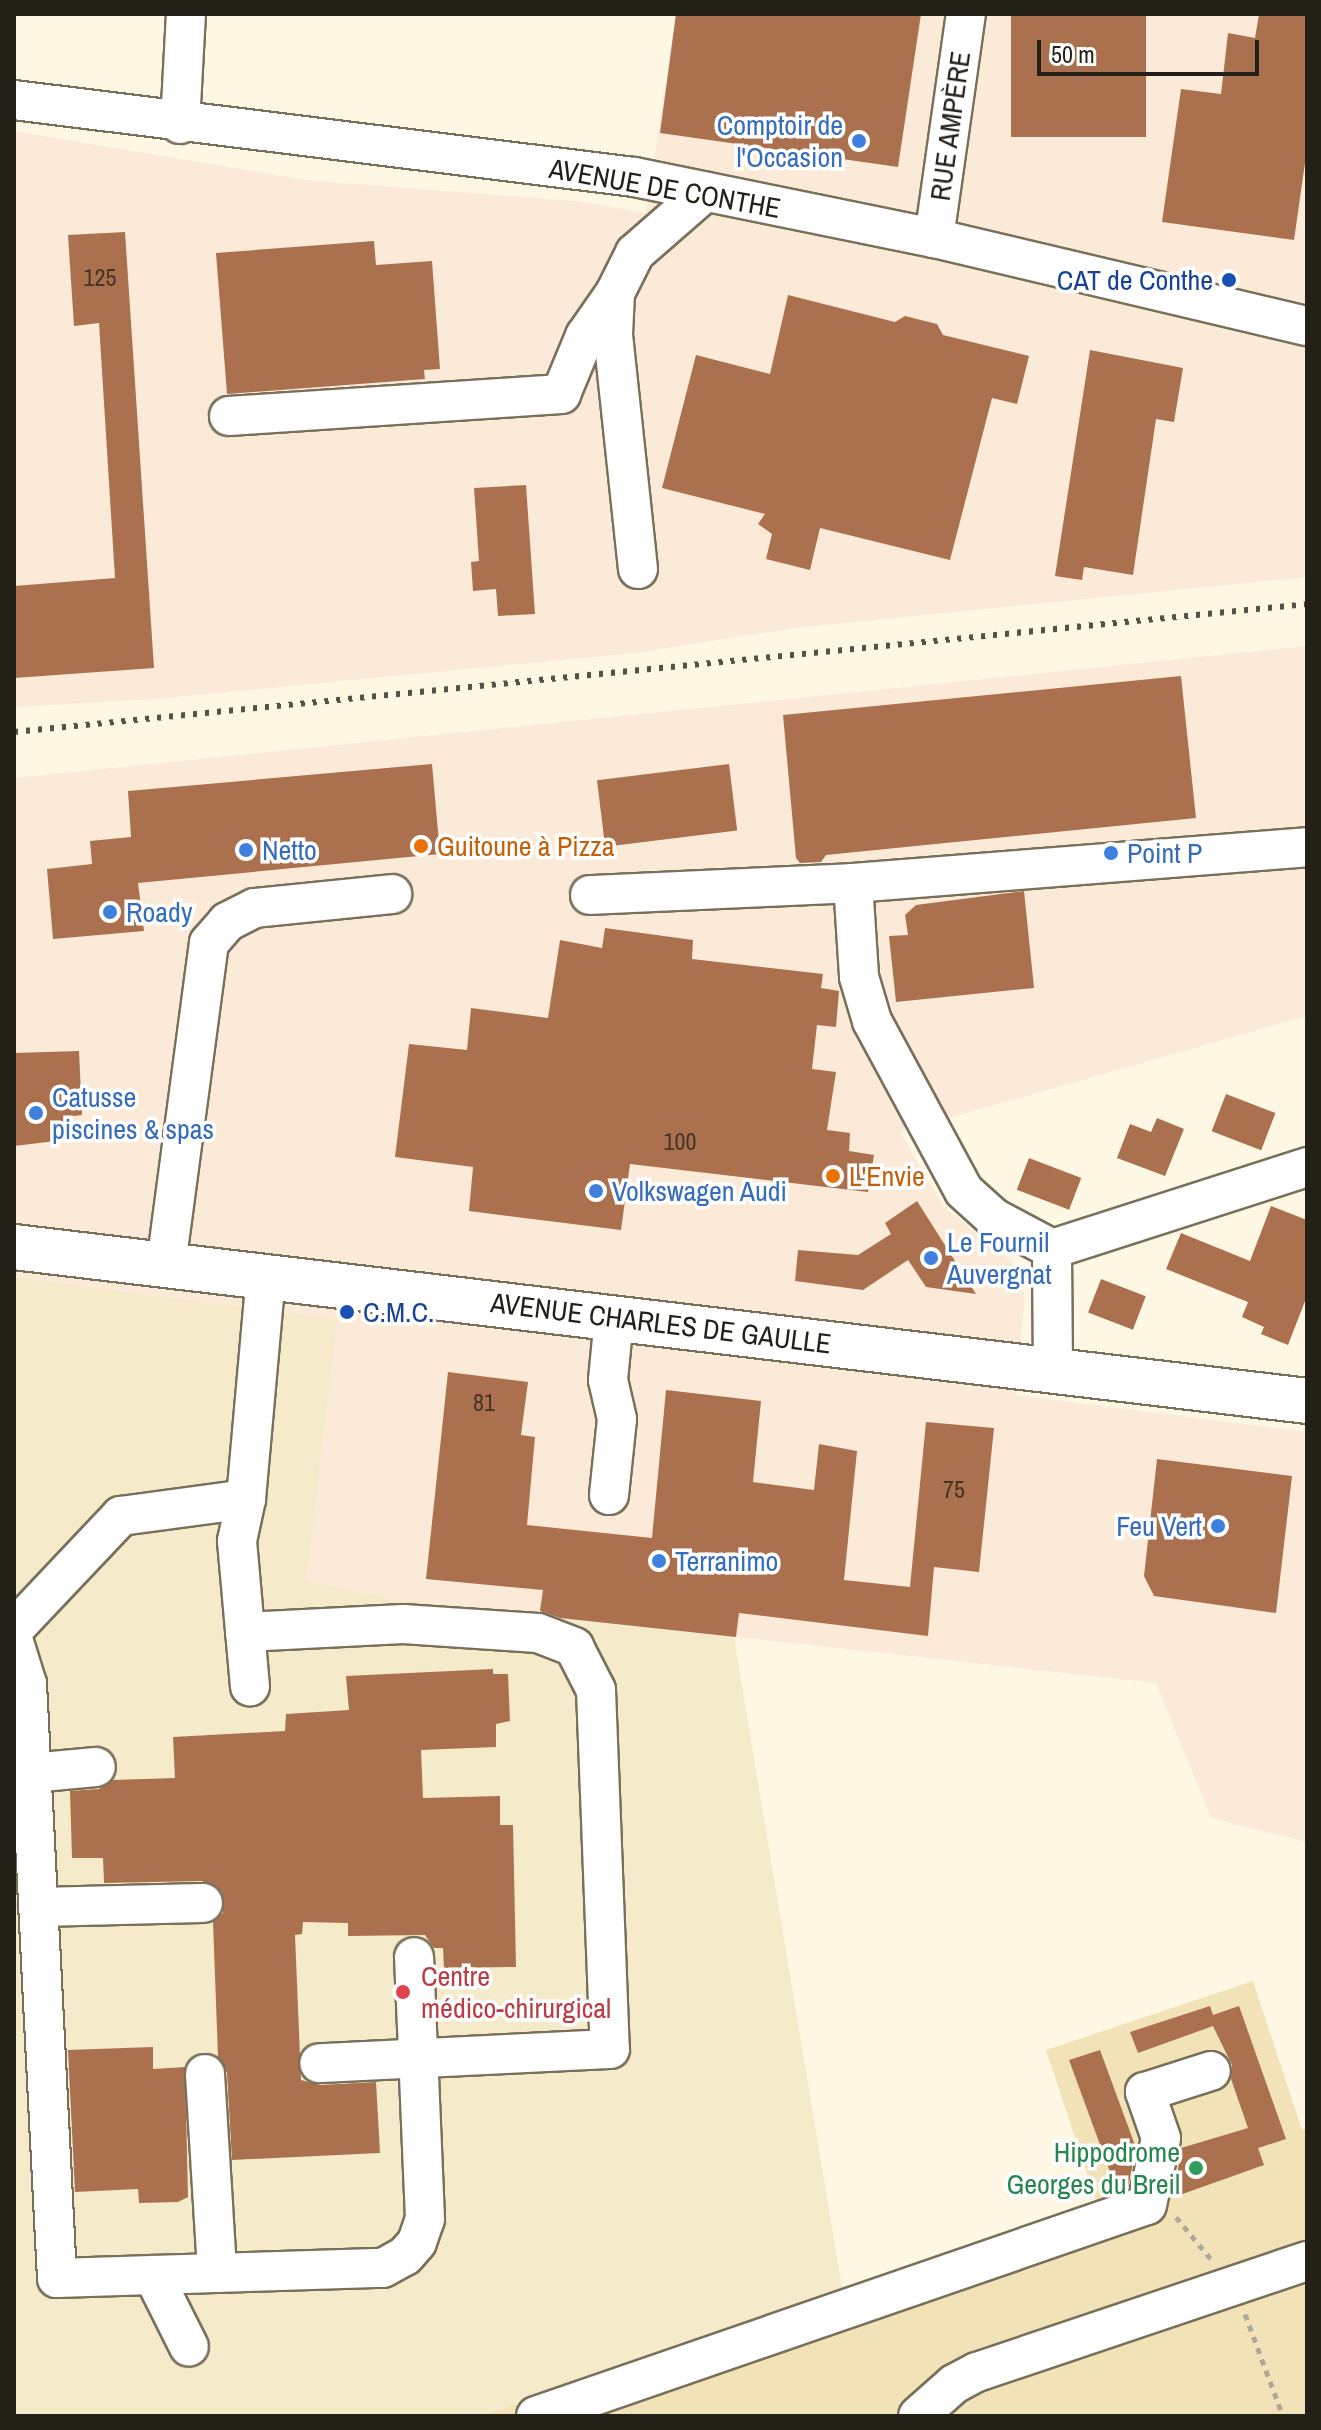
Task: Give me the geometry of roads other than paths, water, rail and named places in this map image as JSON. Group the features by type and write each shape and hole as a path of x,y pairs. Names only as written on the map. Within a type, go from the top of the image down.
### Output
{"main road":[{"name":"AVENUE CHARLES DE GAULLE","path":"14,1247 1307,1401"}],"street":[{"name":"RUE AMPÈRE","path":"934,238 966,14"},
{"path":"177,20 180,124"},
{"name":"AVENUE DE CONTHE","path":"14,100 180,124 634,177 934,238 1307,326"},
{"path":"229,416 561,394 585,336 615,293 635,253 705,192"},
{"path":"615,293 613,334 638,569"},
{"path":"590,895 853,883 1307,847"},
{"path":"853,883 859,977 872,1021 964,1191 994,1218 1052,1249 1307,1167"},
{"path":"166,1265 209,943 227,922 255,908 392,894"},
{"path":"1052,1249 1053,1369"},
{"path":"250,1686 237,1541 246,1499 266,1277"},
{"path":"609,1495 617,1419 608,1380 614,1318"},
{"path":"14,1629 121,1516 246,1499"},
{"path":"245,1632 403,1624 538,1633 574,1647 596,1690 610,2049 319,2063"},
{"path":"14,1642 27,1684 57,2278 383,2268 405,2256 417,2242 425,2219 414,1957"},
{"path":"31,1773 96,1767"},
{"path":"38,1907 203,1903"},
{"path":"536,2416 1147,2205 1161,2138 1145,2092 1211,2071"},
{"path":"205,2074 217,2273"},
{"path":"918,2416 954,2384 1012,2359 1307,2261"},
{"path":"153,2275 189,2347"}],"railway":[{"path":"14,732 1307,604"}],"place":[{"name":"Comptoir de l'Occasion","path":"859,141"},
{"name":"CAT de Conthe","path":"1229,280"},
{"name":"Guitoune à Pizza","path":"421,846"},
{"name":"Netto","path":"246,850"},
{"name":"Point P","path":"1111,853"},
{"name":"Roady","path":"110,912"},
{"name":"Catusse piscines & spas","path":"36,1113"},
{"name":"L'Envie","path":"833,1176"},
{"name":"Volkswagen Audi","path":"596,1191"},
{"name":"Le Fournil Auvergnat","path":"931,1258"},
{"name":"C.M.C.","path":"347,1312"},
{"name":"Feu Vert","path":"1218,1526"},
{"name":"Terranimo","path":"659,1561"},
{"name":"Centre médico-chirurgical","path":"403,1992"},
{"name":"Hippodrome Georges du Breil","path":"1196,2168"}]}
